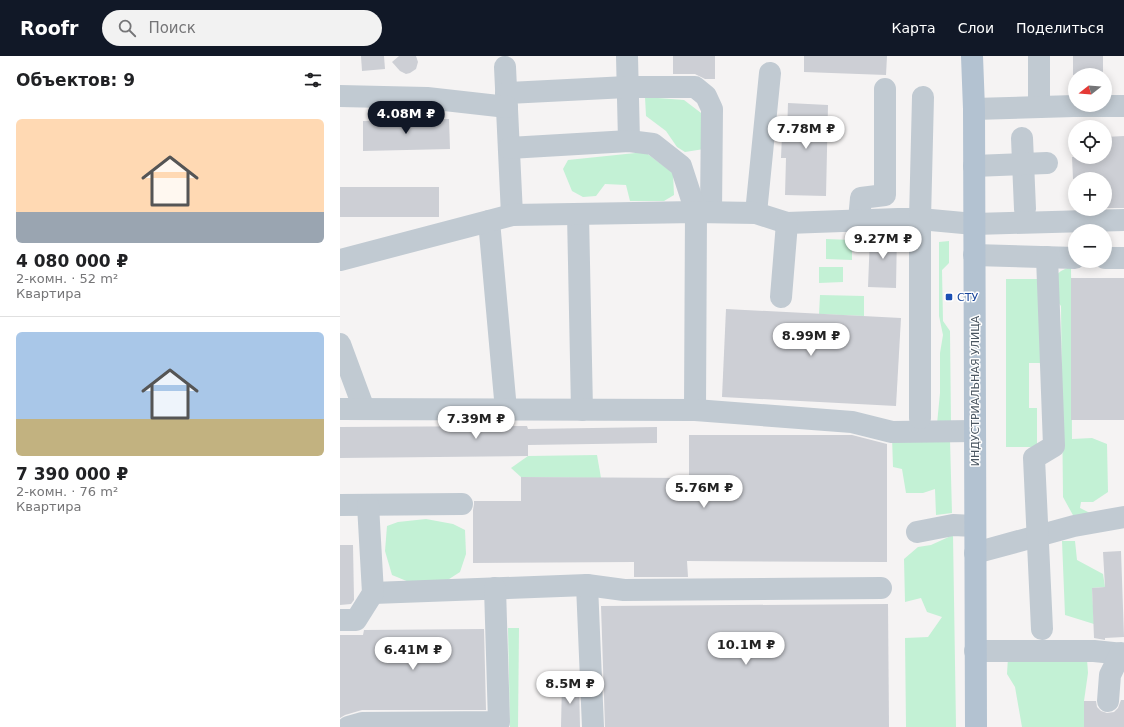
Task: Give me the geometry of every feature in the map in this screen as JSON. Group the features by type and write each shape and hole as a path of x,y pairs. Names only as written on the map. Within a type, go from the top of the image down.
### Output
{"main road":[{"name":"ИНДУСТРИАЛЬНАЯ УЛИЦА","path":"972,56 974,109 976,727"}],"lane":[{"path":"627,56 629,141"},
{"path":"1039,56 1039,107"},
{"path":"505,68 512,215"},
{"path":"756,213 770,73"},
{"path":"340,96 507,100 627,87 695,87 706,96 712,109 703,212 696,410"},
{"path":"859,220 862,198 885,195 885,89"},
{"path":"920,418 920,220 922,97"},
{"path":"974,109 1124,106"},
{"path":"1022,138 1025,209"},
{"path":"509,148 629,141 653,144 681,166 703,212"},
{"path":"974,166 1047,163"},
{"path":"340,260 512,215 703,212 756,213 787,223 859,220 920,220 974,224 1124,220"},
{"path":"578,214 582,410"},
{"path":"489,221 506,410"},
{"path":"781,297 787,223"},
{"path":"974,255 1068,258"},
{"path":"1042,629 1034,458 1054,446 1047,257"},
{"path":"1112,258 1124,258"},
{"path":"340,344 364,409"},
{"path":"340,409 696,410 852,422 892,432 975,431"},
{"path":"340,505 462,504"},
{"path":"340,620 356,620 373,593 368,505"},
{"path":"975,553 1074,526 1124,516"},
{"path":"917,532 953,525 976,526"},
{"path":"373,593 587,585 624,590 881,588"},
{"path":"587,585 592,727"},
{"path":"348,727 362,723 499,722 495,588"},
{"path":"976,651 1094,651 1123,653 1110,675 1108,701"}],"green space":[{"path":"645,97 684,100 705,116 704,149 685,152 677,147 666,131 646,116"},
{"path":"645,152 673,173 674,195 664,201 630,201 626,185 605,184 596,196 583,197 572,191 563,169 568,160"},
{"path":"826,239 852,240 852,260 826,259"},
{"path":"949,241 949,263 942,270 943,321 950,331 951,423 937,424 940,393 940,353 943,335 939,316 939,242"},
{"path":"819,267 843,267 843,282 819,283"},
{"path":"1068,268 1071,268 1072,439 1092,438 1107,444 1108,492 1093,502 1081,502 1080,508 1094,515 1074,517 1063,497 1061,306 1055,298 1054,277"},
{"path":"1006,279 1040,279 1040,363 1029,363 1029,408 1037,408 1037,447 1006,447"},
{"path":"820,295 864,296 864,316 819,314"},
{"path":"892,437 950,439 952,513 936,515 935,489 923,493 906,493 902,469 893,467"},
{"path":"597,455 601,478 521,477 511,468 528,456"},
{"path":"426,519 453,524 465,530 466,554 460,572 446,581 409,582 392,575 385,551 387,526 398,522"},
{"path":"953,535 956,727 906,727 905,638 928,637 942,617 927,612 921,598 905,602 904,559 918,547 931,545"},
{"path":"1062,541 1075,541 1077,560 1103,574 1105,587 1092,588 1094,624 1065,615"},
{"path":"508,628 519,628 518,727 510,727"},
{"path":"1008,657 1087,659 1088,673 1084,701 1084,727 1022,727 1015,687 1007,674"}],"building":[{"path":"361,56 384,56 385,69 362,71"},
{"path":"399,56 416,56 418,62 416,69 406,74 400,71 392,62"},
{"path":"673,56 715,56 715,79 705,79 695,74 673,74"},
{"path":"804,56 887,56 886,75 804,72"},
{"path":"1073,56 1103,56 1103,68 1073,68"},
{"path":"788,103 828,105 826,196 785,195 786,158 781,158 782,135 787,135"},
{"path":"449,119 450,149 363,151 363,121"},
{"path":"1124,136 1124,208 1112,208 1112,172 1073,172 1072,164 1112,164 1112,137"},
{"path":"340,187 439,187 439,217 340,217"},
{"path":"897,232 896,288 868,287 870,236 867,236 868,233"},
{"path":"1071,278 1124,278 1124,420 1071,420"},
{"path":"726,309 901,318 896,406 722,397"},
{"path":"527,426 528,429 657,427 657,443 528,445 528,456 340,458 340,427"},
{"path":"689,435 852,435 887,444 887,562 687,561 688,577 634,577 634,562 473,563 474,501 521,501 521,477 689,478"},
{"path":"340,545 353,545 354,600 351,604 340,605"},
{"path":"1121,551 1124,637 1105,638 1105,640 1094,638 1092,588 1105,587 1103,552"},
{"path":"888,604 889,727 605,727 601,606"},
{"path":"484,629 486,710 362,710 340,718 340,635 363,635 364,630"},
{"path":"562,682 579,683 580,727 561,727"},
{"path":"1121,700 1124,700 1124,727 1084,727 1084,701 1096,701 1097,707 1101,711 1107,713 1114,712 1118,708"}],"place":[{"name":"СТУ","path":"949,297"}]}
